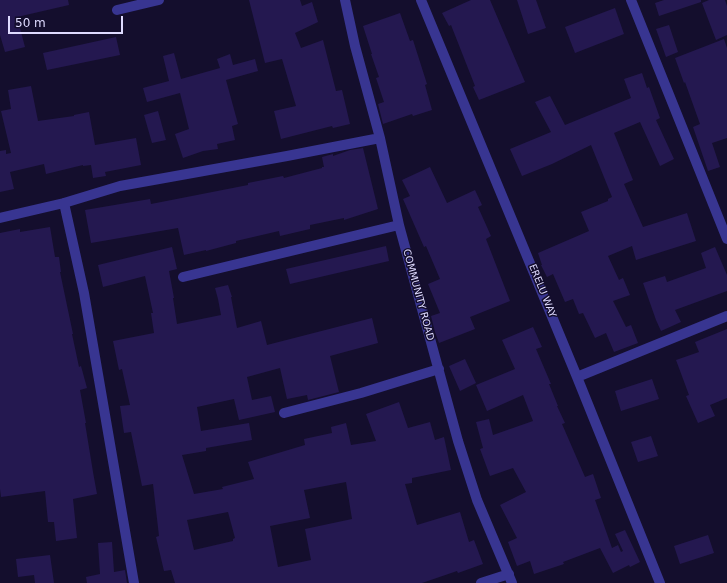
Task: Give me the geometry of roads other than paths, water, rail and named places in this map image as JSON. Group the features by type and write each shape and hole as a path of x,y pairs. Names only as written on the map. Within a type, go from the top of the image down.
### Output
{"street":[{"path":"117,10 159,0"},
{"name":"COMMUNITY ROAD","path":"345,0 355,46 380,138 399,225 458,441 475,492 510,579"},
{"name":"ERELU WAY","path":"421,0 577,377 660,583"},
{"path":"631,0 727,239"},
{"path":"0,218 64,203 120,186 295,155 380,138"},
{"path":"64,203 84,293 134,583"},
{"path":"183,277 399,225"},
{"path":"577,377 727,316"},
{"path":"284,413 361,393 439,369"},
{"path":"481,583 510,579"}]}
